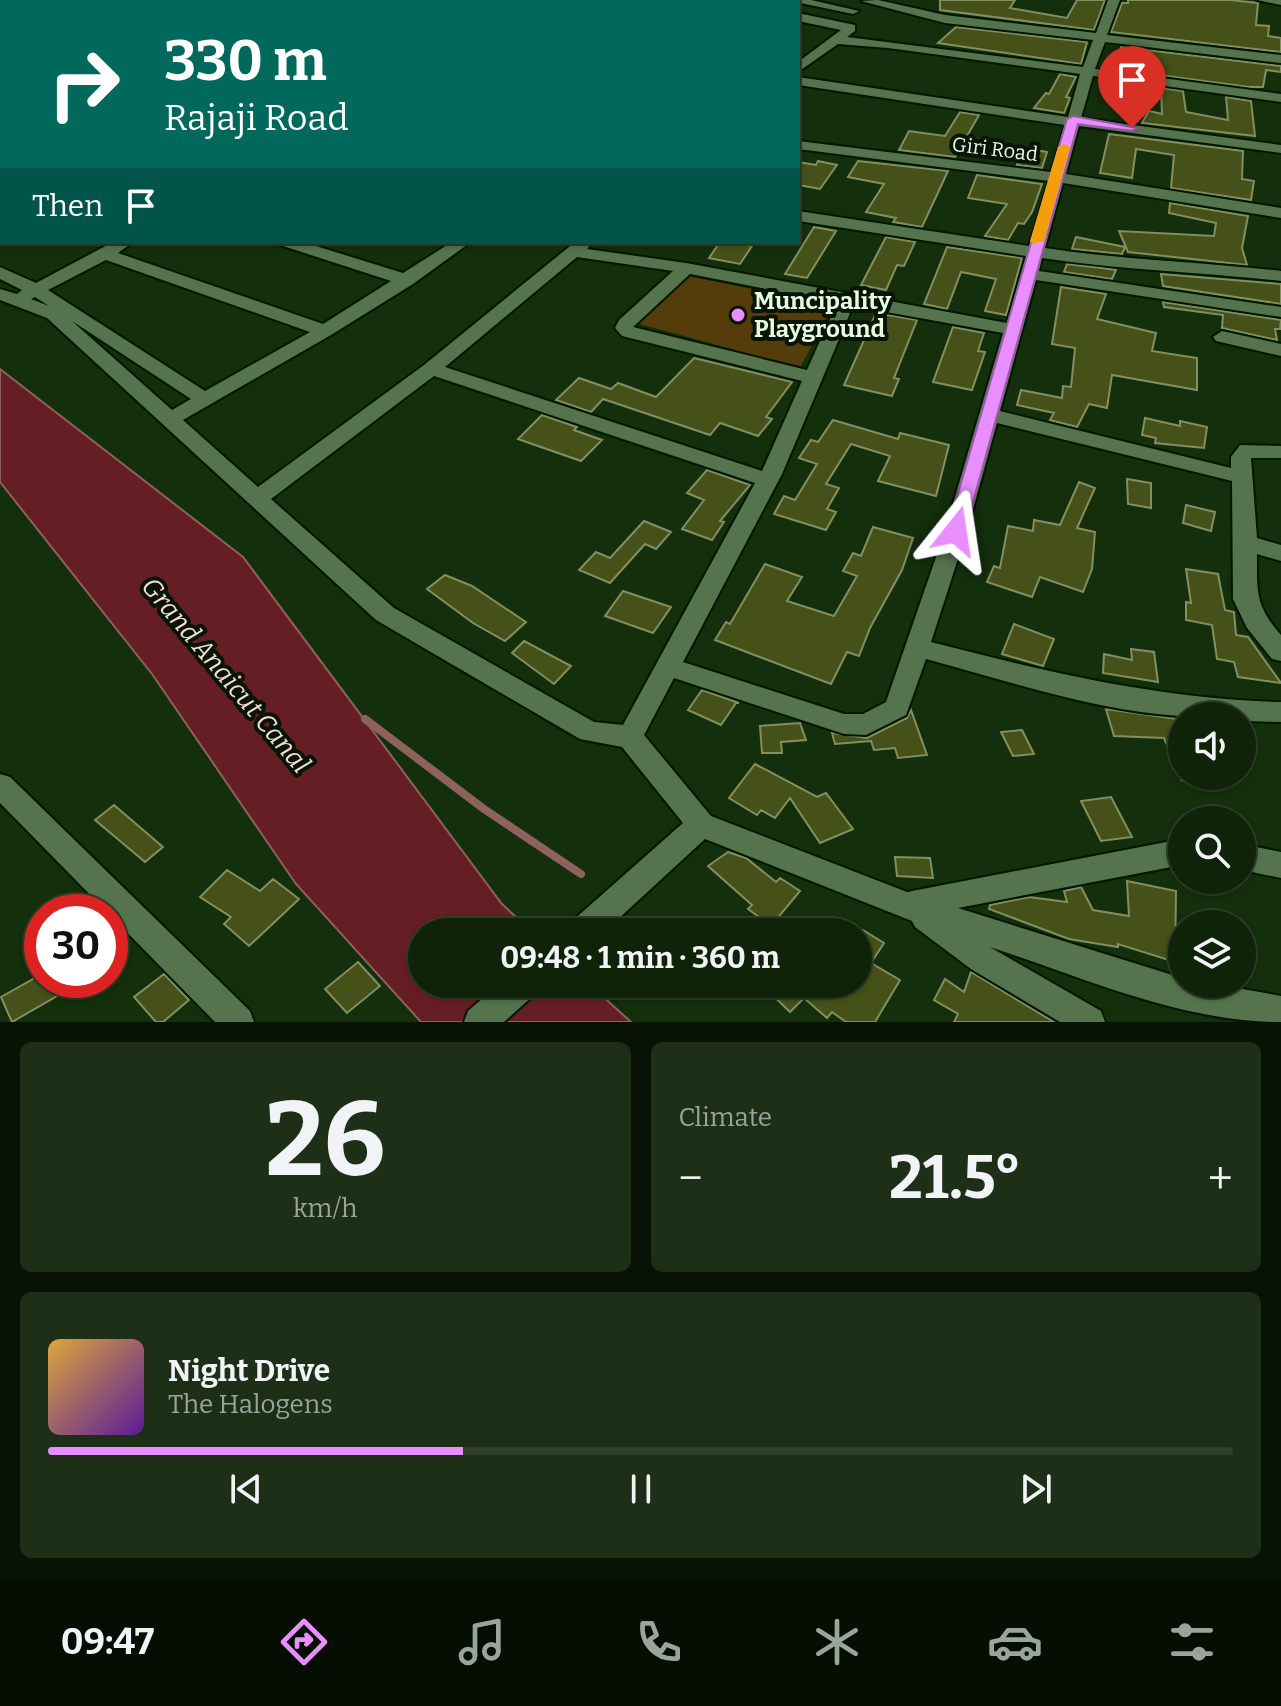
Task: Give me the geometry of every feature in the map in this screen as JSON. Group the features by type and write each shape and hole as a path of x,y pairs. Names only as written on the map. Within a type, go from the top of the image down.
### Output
{"street":[{"path":"667,666 844,724 866,725 897,708 956,531 986,421 991,415 1055,177 1087,73 1114,0"},
{"path":"1263,0 1281,2"},
{"path":"800,1 853,11"},
{"path":"867,1 945,19 1281,59"},
{"path":"800,17 851,28 800,67"},
{"path":"836,40 888,44 1281,98"},
{"path":"800,81 955,106 1073,119 1281,149"},
{"name":"Giri Road","path":"800,145 1055,177 1281,213"},
{"path":"800,216 1115,264 1184,265 1281,276"},
{"path":"7,298 36,290 122,244"},
{"path":"169,420 325,331 460,244"},
{"path":"314,246 407,280"},
{"path":"257,499 431,369 579,247 1012,329"},
{"path":"105,254 325,331"},
{"path":"686,268 625,324 628,332 814,378"},
{"path":"0,272 36,290 205,400"},
{"path":"1028,274 1281,312"},
{"path":"7,298 53,314 385,614 589,732 630,737 701,825 873,894 1165,990 1281,1012"},
{"path":"630,737 768,480 847,300"},
{"path":"1222,337 1281,350"},
{"path":"431,369 768,480"},
{"path":"991,415 1242,477"},
{"path":"1281,452 1247,450 1241,457 1246,543 1245,599 1256,622 1281,652"},
{"path":"1246,543 1281,553"},
{"path":"918,648 1070,688 1162,703 1281,712"},
{"path":"0,785 238,1022"},
{"path":"597,918 701,825"},
{"path":"909,904 1168,855"},
{"path":"1256,860 1281,865"},
{"path":"909,904 982,959 1089,1022"},
{"path":"480,1022 507,998"}],"shaded area":[{"name":"Muncipality Playground","path":"677,274 833,305 800,368 640,324"}],"water":[{"name":"Grand Anaicut Canal","path":"0,369 243,557 502,904 517,918 408,918 408,998 604,998 631,1022 421,1022 296,884 152,674 0,482"}],"building":[{"path":"940,0 1015,0 1010,8 1067,18 1077,0 1105,0 1094,30 940,10"},
{"path":"1128,0 1258,3 1256,25 1269,26 1268,36 1281,38 1281,52 1111,32 1122,3 1128,3"},
{"path":"956,27 1087,42 1081,64 938,43"},
{"path":"1121,47 1281,66 1281,72 1266,70 1263,87 1249,87 1121,70 1124,51 1120,50"},
{"path":"1060,74 1076,77 1066,97 1070,98 1064,113 1034,108 1046,93 1049,94"},
{"path":"1161,88 1183,91 1186,112 1228,120 1226,97 1251,101 1255,136 1142,123 1149,111 1162,114"},
{"path":"960,112 979,115 955,157 899,150 909,131 945,136"},
{"path":"1109,134 1243,151 1242,179 1254,181 1251,200 1171,188 1174,155 1136,149 1132,178 1100,173"},
{"path":"1024,148 1047,152 1042,168 1017,165"},
{"path":"818,161 837,165 820,189 800,185 800,162 816,165"},
{"path":"858,161 948,171 922,227 893,222 896,218 866,212 884,184 848,177"},
{"path":"977,175 1042,184 1032,212 1024,224 1018,223 1008,240 985,236 1007,204 968,198"},
{"path":"1170,203 1248,216 1242,248 1247,265 1128,252 1119,231 1214,236 1216,223 1169,213"},
{"path":"814,227 836,231 807,278 785,274"},
{"path":"886,237 915,242 904,266 897,265 886,290 861,285"},
{"path":"1076,237 1125,247 1122,254 1072,249"},
{"path":"719,244 752,246 740,264 709,258"},
{"path":"947,247 1022,258 1006,315 985,311 996,279 961,272 947,309 924,304"},
{"path":"1067,264 1116,270 1112,279 1064,272"},
{"path":"1161,274 1281,284 1281,304 1163,286"},
{"path":"1061,287 1106,294 1097,319 1156,333 1152,351 1197,358 1197,390 1112,375 1107,408 1089,404 1077,427 1050,420 1054,413 1017,405 1021,390 1062,398 1063,386 1071,387 1075,348 1052,344"},
{"path":"1163,302 1281,320 1280,329 1275,329 1277,340 1222,328 1223,315 1164,307"},
{"path":"876,313 917,320 894,378 899,379 892,396 844,385"},
{"path":"953,327 984,333 978,351 985,352 972,390 933,382"},
{"path":"694,358 792,382 766,417 772,419 758,436 720,423 710,435 603,399 591,412 556,400 579,378 611,389 618,383 656,397"},
{"path":"542,415 602,440 581,461 518,439"},
{"path":"1145,418 1180,426 1180,421 1207,427 1204,448 1155,443 1156,438 1142,435"},
{"path":"833,420 898,439 900,433 949,445 936,496 878,481 890,456 851,444 826,484 839,488 827,509 836,512 826,530 774,514 784,496 795,500 817,464 799,458 811,440 818,442"},
{"path":"707,470 750,485 720,521 724,522 712,540 682,529 704,500 687,493"},
{"path":"1127,479 1151,483 1151,508 1128,504"},
{"path":"1079,482 1095,488 1077,528 1095,532 1092,569 1083,592 1040,577 1032,597 987,582 994,566 1000,568 1008,526 1033,531 1034,520 1060,525"},
{"path":"1186,505 1215,512 1211,531 1183,523"},
{"path":"644,521 671,532 656,549 645,544 610,583 579,570 596,552 610,558"},
{"path":"873,527 913,538 902,570 870,628 859,656 847,652 831,684 715,640 726,622 730,624 765,564 802,577 787,601 834,616 857,576 843,571 853,553 861,556"},
{"path":"1186,569 1218,574 1225,610 1234,612 1236,635 1248,637 1281,683 1238,677 1234,662 1217,659 1212,625 1186,620 1186,602 1191,603"},
{"path":"445,575 472,586 526,622 505,641 473,623 427,589"},
{"path":"623,591 671,607 653,633 605,616"},
{"path":"1014,624 1054,639 1043,666 1002,654"},
{"path":"524,641 571,666 554,684 512,653"},
{"path":"1131,649 1154,652 1158,682 1103,673 1104,654 1132,660"},
{"path":"702,690 739,703 721,725 688,710"},
{"path":"1106,709 1168,718 1168,748 1164,738 1114,736"},
{"path":"911,710 927,755 898,758 895,748 874,750 871,741 835,744 832,733 867,738 907,718"},
{"path":"800,723 806,740 781,742 782,753 762,753 760,726"},
{"path":"1022,730 1034,754 1013,756 1001,732"},
{"path":"755,764 817,797 826,793 853,829 820,843 790,798 775,818 761,810 757,815 729,798"},
{"path":"1111,797 1132,837 1101,841 1081,801"},
{"path":"114,805 163,847 145,862 95,820"},
{"path":"728,852 746,858 776,882 780,878 800,891 778,918 760,918 748,909 752,905 708,866"},
{"path":"895,857 930,858 933,878 897,876"},
{"path":"227,870 260,891 273,879 299,899 249,946 224,924 231,917 200,897"},
{"path":"1127,881 1168,889 1168,894 1176,894 1176,910 1168,910 1168,960 1118,944 1118,947 1069,939 989,909 990,905 1029,897 1067,902 1064,891 1081,887 1093,910 1129,916"},
{"path":"872,936 884,943 872,961"},
{"path":"358,962 380,986 347,1013 325,989"},
{"path":"872,964 900,980 875,1022 846,1022 832,1012 827,1018 804,998 872,998"},
{"path":"971,972 1054,1022 954,1022 958,1014 934,1000 945,979 964,992"},
{"path":"164,974 189,1000 163,1022 156,1022 134,997"},
{"path":"24,984 24,998 54,998 12,1022 1,997"},
{"path":"776,998 804,998 790,1012"}],"waterway":[{"path":"365,719 484,809 581,874"}],"slow traffic":[{"path":"1037,241 1064,147"}],"place":[{"name":"Muncipality Playground","path":"738,315"}],"route":[{"path":"956,531 1073,119 1132,128"}]}
